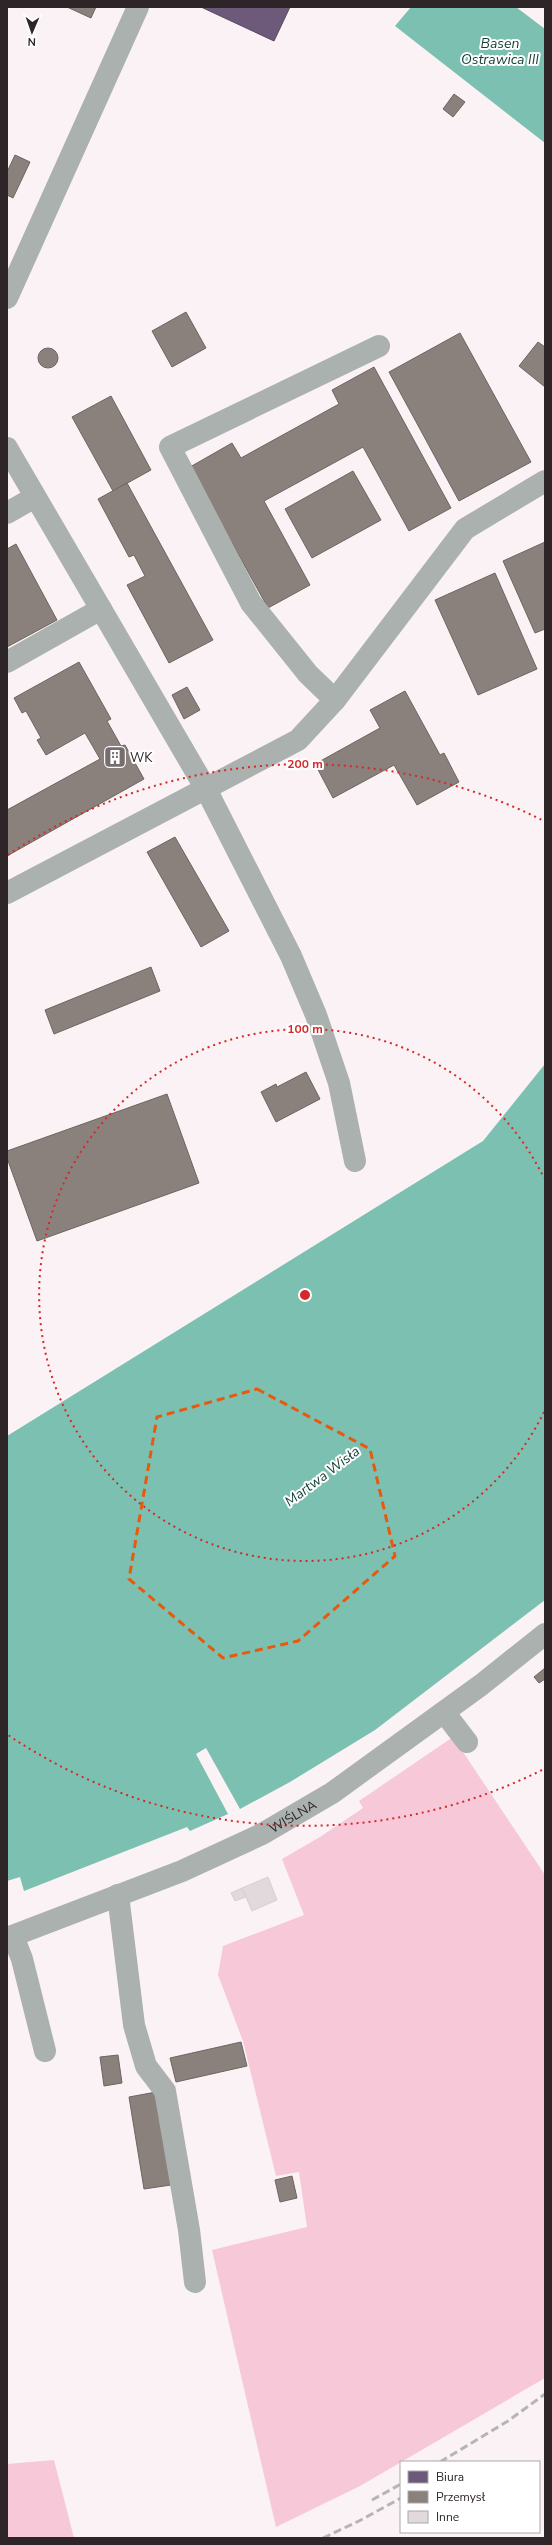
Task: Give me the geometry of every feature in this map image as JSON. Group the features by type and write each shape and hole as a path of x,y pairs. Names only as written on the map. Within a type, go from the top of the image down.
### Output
{"street":[{"path":"7,298 138,7"},
{"path":"335,700 308,674 251,603 170,448 378,346"},
{"path":"7,448 206,789 291,956 316,1015 339,1083 355,1161"},
{"path":"7,893 298,740 335,700 465,529 545,481"},
{"path":"7,513 36,497"},
{"path":"7,662 101,609"},
{"name":"WIŚLNA","path":"10,1937 189,1868 262,1834 332,1793 444,1712 545,1634"},
{"path":"444,1712 467,1742"},
{"path":"118,1895 134,2025 146,2066 165,2091 189,2230 195,2282"},
{"path":"10,1937 22,1960 45,2051"}],"highlighted area":[{"path":"257,1389 370,1449 395,1556 298,1641 223,1658 129,1579 157,1417"}],"shaded area":[{"path":"453,1737 545,1875 545,2378 403,2461 400,2461 400,2463 360,2486 276,2527 212,2250 307,2227 299,2172 276,2176 243,2041 218,1975 223,1946 304,1915 282,1859 320,1837 363,1808 359,1801"},
{"path":"54,2460 74,2538 7,2538 7,2464"}],"water":[{"name":"Basen Ostrawica III","path":"411,7 516,7 545,29 545,143 395,26"},
{"name":"Martwa Wisła","path":"545,1064 545,1600 375,1730 290,1782 240,1809 206,1748 196,1754 228,1814 190,1831 187,1827 24,1891 20,1877 7,1881 7,1436 483,1141"}],"building: Biura":[{"path":"201,7 290,7 274,41"}],"building: Przemysł":[{"path":"67,7 96,7 91,18"},
{"path":"454,94 465,102 453,117 443,109"},
{"path":"15,155 30,162 13,198 7,195 7,172"},
{"path":"186,312 206,348 172,367 152,331"},
{"path":"460,333 531,462 459,501 389,372"},
{"path":"538,342 545,347 545,387 519,366"},
{"path":"48,348 55,351 58,358 55,365 48,368 41,365 38,358 41,351"},
{"path":"374,367 451,508 409,531 363,447 264,501 310,585 268,608 190,467 232,443 241,458 339,404 332,390"},
{"path":"111,396 151,470 113,491 72,417"},
{"path":"353,471 381,520 312,558 285,509"},
{"path":"127,483 213,640 169,663 127,585 145,576 134,555 129,557 98,499"},
{"path":"545,542 545,629 535,633 503,561"},
{"path":"16,544 57,620 7,647 7,549"},
{"path":"495,573 537,669 478,695 435,600"},
{"name":"WK","path":"79,662 111,719 107,721 121,746 125,745 144,779 7,856 7,810 100,759 85,733 46,755 37,740 41,738 26,711 22,713 14,698"},
{"path":"187,687 200,710 184,719 172,695"},
{"path":"405,691 440,755 444,753 459,782 417,805 394,765 333,798 315,764 380,728 370,710"},
{"path":"175,837 229,931 201,947 147,852"},
{"path":"151,967 160,991 54,1034 45,1010"},
{"path":"306,1072 320,1099 276,1122 261,1092 276,1084 277,1087"},
{"path":"167,1094 199,1183 37,1241 7,1158 7,1151"},
{"path":"545,1668 545,1679 539,1683 534,1677"},
{"path":"241,2042 247,2066 176,2082 170,2058"},
{"path":"118,2055 122,2083 104,2086 100,2057"},
{"path":"156,2092 171,2185 144,2189 129,2097"},
{"path":"292,2176 297,2198 280,2202 275,2180"}],"building: Inne":[{"path":"268,1877 277,1900 252,1911 242,1888"},
{"path":"242,1888 246,1897 235,1901 231,1893"}],"railway":[{"path":"442,2461 508,2421 545,2394"},
{"path":"372,2500 400,2485"},
{"path":"323,2538 359,2521 400,2499"}],"place":[{"name":"WK","path":"115,757"}]}
